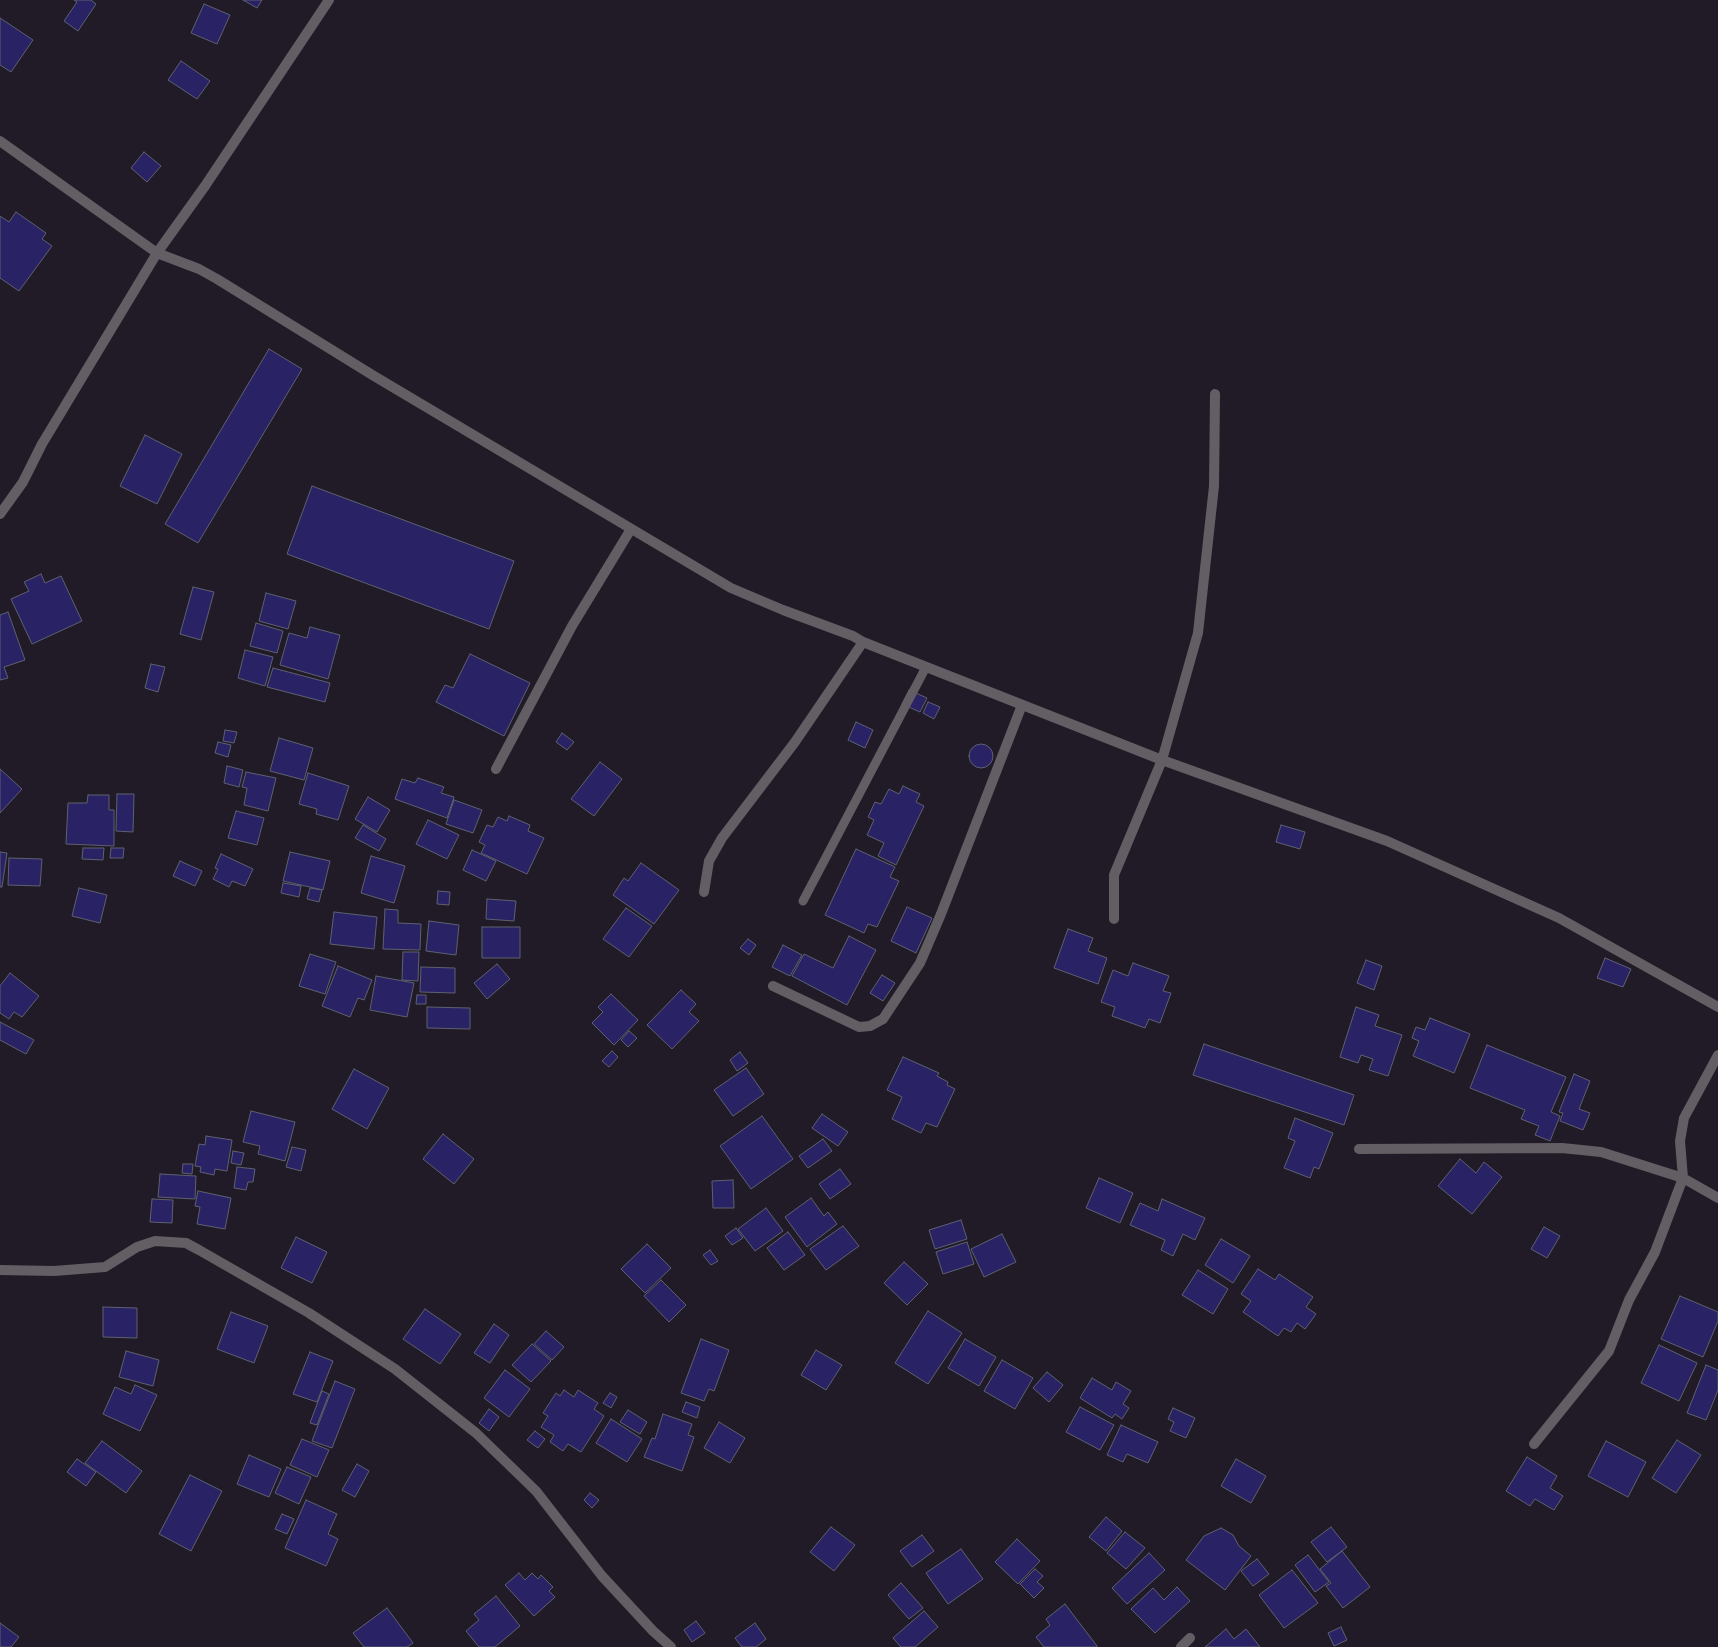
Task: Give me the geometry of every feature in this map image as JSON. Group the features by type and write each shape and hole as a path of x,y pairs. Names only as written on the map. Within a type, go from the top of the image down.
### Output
{"street":[{"path":"0,514 23,482 42,444 157,253 205,186 329,0"},
{"path":"0,141 157,253 199,269 216,278 374,376 731,588 1162,760 1396,846 1559,918 1718,1006"},
{"path":"1114,919 1114,875 1162,760 1198,633 1214,486 1215,394"},
{"path":"496,769 572,626 631,528"},
{"path":"704,892 709,861 722,838 795,742 863,642"},
{"path":"774,986 859,1027 870,1026 883,1018 920,963 941,914 1022,704"},
{"path":"1534,1444 1609,1351 1630,1300 1655,1252 1683,1178 1680,1141 1684,1118 1718,1054"},
{"path":"1359,1150 1562,1148 1601,1152 1683,1178 1718,1198"},
{"path":"0,1270 54,1271 105,1268 137,1247 155,1241 186,1243 199,1250 309,1313 395,1369 476,1433 536,1491 602,1576 653,1631 672,1647"},
{"path":"1181,1647 1190,1638"}],"lane":[{"path":"803,901 926,667"}],"building":[{"path":"74,0 91,0 96,4 78,31 64,21 77,2"},
{"path":"243,0 262,0 257,8"},
{"path":"204,4 230,15 217,44 191,33"},
{"path":"0,18 33,40 11,72 0,65"},
{"path":"181,61 210,81 197,99 168,80"},
{"path":"144,152 161,166 147,182 131,168"},
{"path":"16,212 46,233 42,239 52,246 19,291 0,278 0,216 9,222"},
{"path":"269,349 302,369 198,543 165,524"},
{"path":"145,435 182,454 157,504 120,486"},
{"path":"312,486 514,561 489,629 287,554"},
{"path":"41,574 45,583 61,576 82,621 32,644 11,599 29,591 24,582"},
{"path":"193,587 214,592 201,640 180,634"},
{"path":"266,593 296,601 288,629 259,621"},
{"path":"8,612 25,660 4,667 8,678 0,680 0,615"},
{"path":"256,623 283,631 277,653 250,646"},
{"path":"310,627 340,635 328,679 280,665 289,633 307,638"},
{"path":"245,650 273,657 265,686 238,678"},
{"path":"470,654 530,683 504,736 436,702 445,685 453,688"},
{"path":"151,664 165,667 158,692 145,688"},
{"path":"273,668 330,683 325,702 267,687"},
{"path":"909,690 927,698 920,712 902,704"},
{"path":"928,702 940,707 934,719 923,713"},
{"path":"856,722 873,730 865,748 848,740"},
{"path":"225,730 237,732 234,743 223,741"},
{"path":"562,733 574,742 567,750 556,742"},
{"path":"279,738 313,748 304,780 270,771"},
{"path":"218,742 231,745 228,757 215,753"},
{"path":"981,744 989,748 993,756 989,764 981,768 973,764 969,756 973,748"},
{"path":"600,762 622,779 594,816 571,799"},
{"path":"227,766 243,770 239,787 224,783"},
{"path":"0,769 22,789 0,813"},
{"path":"246,772 276,778 268,811 244,805 247,788 242,787"},
{"path":"308,773 349,786 338,820 316,814 317,809 299,804"},
{"path":"418,778 444,787 441,793 454,797 447,818 395,799 402,779 415,783"},
{"path":"903,786 920,794 916,802 924,806 896,865 878,856 884,843 867,835 874,820 868,817 875,802 881,804 889,789 899,794"},
{"path":"117,794 134,794 133,832 116,831"},
{"path":"88,795 109,795 109,810 114,810 114,846 66,844 68,803 87,803"},
{"path":"368,797 390,810 377,832 355,819"},
{"path":"454,800 482,810 473,833 446,824"},
{"path":"236,811 264,818 257,845 228,838"},
{"path":"509,816 530,825 528,831 544,838 527,874 481,853 485,845 479,842 487,825 493,827 498,817 507,821"},
{"path":"428,820 459,835 447,859 416,844"},
{"path":"363,825 386,839 379,851 355,838"},
{"path":"1281,825 1305,832 1300,849 1276,842"},
{"path":"83,848 104,848 103,860 82,859"},
{"path":"111,848 124,848 123,858 110,858"},
{"path":"856,849 895,867 890,877 899,881 877,927 868,924 864,933 825,915"},
{"path":"472,850 496,861 486,881 463,870"},
{"path":"0,852 7,853 2,887 0,887"},
{"path":"290,852 330,861 323,890 283,881"},
{"path":"221,854 253,869 245,886 232,881 229,887 213,879 218,869 215,868"},
{"path":"371,856 405,866 394,903 361,893"},
{"path":"9,858 42,859 40,886 8,885"},
{"path":"180,861 202,871 195,886 173,876"},
{"path":"641,863 679,890 654,924 613,895 624,878 628,881"},
{"path":"283,883 301,886 299,897 281,893"},
{"path":"79,888 107,895 100,923 72,916"},
{"path":"310,888 322,890 319,902 307,899"},
{"path":"438,891 450,892 449,905 437,904"},
{"path":"487,899 516,901 514,921 486,919"},
{"path":"907,907 932,918 916,953 891,941"},
{"path":"626,908 652,926 629,957 603,939"},
{"path":"385,909 398,910 398,923 421,924 420,950 383,949"},
{"path":"334,912 377,917 374,949 330,944"},
{"path":"429,921 459,925 456,955 426,951"},
{"path":"482,927 520,927 520,958 482,958"},
{"path":"1068,929 1093,938 1088,951 1107,958 1098,984 1054,968"},
{"path":"849,936 876,950 847,1005 792,976 804,954 833,968"},
{"path":"748,939 756,945 749,955 740,948"},
{"path":"783,945 802,955 790,976 772,967"},
{"path":"403,952 419,952 418,981 402,980"},
{"path":"310,954 336,962 325,994 299,986"},
{"path":"1605,958 1631,969 1623,987 1597,978"},
{"path":"1366,960 1382,966 1374,990 1357,983"},
{"path":"1133,963 1169,976 1163,991 1171,993 1160,1023 1149,1019 1145,1028 1112,1016 1115,1007 1101,1002 1113,970 1128,976"},
{"path":"497,964 510,979 487,999 474,983"},
{"path":"338,966 372,980 364,1000 358,998 350,1017 322,1006"},
{"path":"421,967 455,968 455,993 420,992"},
{"path":"10,973 39,996 22,1017 14,1012 9,1019 0,1013 0,986"},
{"path":"882,975 895,983 883,1001 870,993"},
{"path":"376,976 414,983 407,1017 370,1010"},
{"path":"681,990 696,1004 689,1012 699,1021 672,1049 647,1025"},
{"path":"611,994 638,1020 614,1045 592,1023 603,1012 598,1007"},
{"path":"417,995 426,995 426,1004 416,1004"},
{"path":"427,1007 470,1008 470,1029 427,1028"},
{"path":"1356,1007 1379,1015 1375,1026 1402,1035 1388,1076 1369,1070 1373,1059 1361,1055 1358,1063 1340,1057"},
{"path":"1430,1018 1470,1034 1454,1073 1413,1056 1419,1041 1412,1038 1416,1027 1425,1030"},
{"path":"0,1022 34,1040 26,1054 0,1040"},
{"path":"629,1031 637,1038 628,1047 621,1040"},
{"path":"1204,1044 1354,1095 1344,1125 1193,1075"},
{"path":"1487,1045 1566,1077 1551,1112 1560,1116 1550,1141 1535,1135 1539,1126 1521,1119 1525,1110 1470,1088"},
{"path":"612,1051 618,1057 609,1067 602,1061"},
{"path":"740,1052 748,1063 737,1071 730,1060"},
{"path":"903,1057 939,1073 937,1076 948,1082 947,1085 955,1089 937,1127 926,1123 921,1133 892,1119 902,1097 887,1090"},
{"path":"746,1068 764,1094 733,1116 714,1090"},
{"path":"354,1069 389,1088 367,1129 332,1109"},
{"path":"1574,1074 1590,1081 1579,1109 1590,1113 1583,1130 1560,1121 1563,1113 1559,1112"},
{"path":"251,1111 295,1122 285,1161 258,1154 260,1146 243,1142"},
{"path":"822,1114 848,1132 838,1146 812,1128"},
{"path":"762,1116 793,1159 751,1189 720,1146"},
{"path":"1295,1118 1333,1133 1319,1169 1314,1167 1310,1178 1284,1168 1295,1141 1288,1138"},
{"path":"443,1134 474,1159 454,1184 423,1159"},
{"path":"206,1136 232,1140 227,1171 215,1169 214,1175 200,1172 201,1167 195,1166 199,1144 205,1145"},
{"path":"823,1139 832,1151 808,1168 799,1156"},
{"path":"292,1147 306,1150 301,1171 286,1167"},
{"path":"233,1151 244,1153 241,1165 231,1163"},
{"path":"1460,1159 1476,1173 1484,1162 1502,1177 1472,1214 1438,1186"},
{"path":"183,1164 193,1164 192,1174 182,1173"},
{"path":"237,1167 255,1169 253,1182 248,1182 246,1190 234,1188"},
{"path":"840,1169 851,1184 830,1199 819,1184"},
{"path":"160,1174 196,1176 195,1199 158,1197"},
{"path":"1099,1178 1133,1193 1120,1223 1086,1208"},
{"path":"733,1180 734,1208 713,1208 712,1181"},
{"path":"198,1191 231,1198 225,1229 197,1224 200,1207 195,1206"},
{"path":"811,1198 824,1216 828,1212 837,1224 807,1247 785,1217"},
{"path":"152,1199 173,1200 172,1223 150,1222"},
{"path":"1162,1199 1205,1218 1195,1240 1183,1234 1173,1256 1161,1250 1165,1240 1130,1225 1140,1203 1158,1211"},
{"path":"766,1208 783,1231 755,1251 738,1229"},
{"path":"961,1220 967,1239 935,1249 929,1230"},
{"path":"843,1226 859,1246 826,1270 810,1249"},
{"path":"1544,1227 1560,1236 1547,1258 1531,1249"},
{"path":"736,1228 743,1238 732,1245 725,1236"},
{"path":"788,1232 805,1255 784,1270 767,1248"},
{"path":"1002,1234 1016,1262 984,1277 971,1249"},
{"path":"296,1237 327,1252 312,1283 281,1268"},
{"path":"1221,1239 1250,1256 1233,1283 1205,1265"},
{"path":"967,1242 974,1264 943,1274 936,1252"},
{"path":"647,1244 671,1268 645,1293 621,1269"},
{"path":"710,1250 718,1261 711,1265 703,1255"},
{"path":"904,1262 928,1284 907,1305 884,1283"},
{"path":"1258,1269 1275,1280 1279,1274 1313,1297 1306,1307 1316,1314 1305,1329 1297,1323 1291,1332 1284,1328 1278,1336 1243,1312 1251,1301 1241,1294"},
{"path":"1198,1270 1228,1289 1213,1314 1182,1295"},
{"path":"661,1280 686,1305 669,1322 644,1296"},
{"path":"1680,1296 1718,1312 1718,1321 1703,1357 1661,1339"},
{"path":"103,1307 137,1308 137,1338 103,1337"},
{"path":"425,1309 461,1334 440,1364 403,1339"},
{"path":"928,1311 962,1333 928,1384 895,1363"},
{"path":"231,1312 268,1326 254,1363 217,1349"},
{"path":"494,1324 509,1335 490,1363 474,1353"},
{"path":"546,1331 564,1347 552,1360 534,1344"},
{"path":"701,1339 729,1350 714,1391 709,1389 704,1401 681,1393"},
{"path":"965,1339 996,1357 979,1386 948,1368"},
{"path":"532,1344 551,1361 531,1382 512,1365"},
{"path":"1659,1345 1697,1363 1679,1401 1641,1383"},
{"path":"816,1350 842,1365 826,1390 801,1375"},
{"path":"126,1351 159,1360 153,1386 119,1377"},
{"path":"310,1352 333,1361 317,1402 293,1394"},
{"path":"1002,1360 1033,1378 1015,1409 984,1391"},
{"path":"1706,1365 1718,1370 1718,1390 1706,1420 1687,1413"},
{"path":"505,1370 530,1389 509,1417 484,1398"},
{"path":"1047,1372 1063,1385 1049,1402 1033,1388"},
{"path":"1092,1378 1112,1390 1116,1382 1131,1391 1123,1404 1129,1408 1122,1419 1115,1414 1112,1418 1080,1398"},
{"path":"335,1381 355,1389 332,1448 312,1441"},
{"path":"135,1385 157,1395 140,1431 103,1414 115,1387 131,1394"},
{"path":"564,1390 574,1397 578,1390 598,1403 594,1409 604,1416 581,1452 568,1444 563,1451 550,1442 554,1435 541,1427 548,1416 543,1413 556,1393 560,1396"},
{"path":"322,1391 329,1394 317,1425 310,1423"},
{"path":"610,1393 617,1397 611,1408 603,1403"},
{"path":"686,1402 700,1407 697,1418 682,1412"},
{"path":"1080,1407 1114,1425 1100,1450 1066,1432"},
{"path":"1173,1408 1195,1418 1186,1438 1170,1431 1174,1422 1168,1419"},
{"path":"489,1409 499,1417 489,1431 479,1423"},
{"path":"628,1410 647,1422 640,1434 620,1422"},
{"path":"663,1414 692,1424 688,1435 694,1437 682,1471 644,1457 652,1438 655,1439"},
{"path":"611,1419 642,1439 627,1462 596,1443"},
{"path":"719,1422 745,1438 730,1463 704,1448"},
{"path":"1121,1425 1158,1442 1148,1463 1127,1454 1123,1462 1107,1455"},
{"path":"535,1431 545,1439 538,1448 527,1440"},
{"path":"302,1439 329,1450 317,1477 290,1465"},
{"path":"1677,1440 1701,1455 1676,1493 1652,1478"},
{"path":"102,1441 142,1471 126,1493 85,1463"},
{"path":"1606,1441 1646,1462 1628,1497 1588,1476"},
{"path":"249,1455 281,1469 269,1497 237,1484"},
{"path":"1527,1457 1557,1476 1550,1488 1563,1496 1554,1510 1535,1499 1530,1506 1506,1491"},
{"path":"77,1459 96,1472 86,1486 67,1472"},
{"path":"1236,1459 1266,1476 1251,1503 1221,1486"},
{"path":"357,1464 369,1471 355,1497 342,1490"},
{"path":"287,1467 311,1477 299,1504 275,1493"},
{"path":"190,1475 222,1491 191,1551 159,1534"},
{"path":"590,1493 599,1500 592,1508 584,1500"},
{"path":"306,1500 337,1514 328,1534 338,1539 326,1566 285,1548"},
{"path":"282,1514 294,1519 287,1534 275,1529"},
{"path":"1106,1517 1122,1531 1106,1551 1089,1537"},
{"path":"831,1527 855,1545 834,1571 810,1552"},
{"path":"1331,1527 1347,1547 1327,1562 1311,1542"},
{"path":"1221,1528 1233,1535 1239,1546 1251,1556 1225,1590 1186,1560 1204,1536"},
{"path":"1125,1532 1145,1548 1126,1569 1107,1553"},
{"path":"922,1535 934,1551 912,1567 900,1551"},
{"path":"1017,1539 1040,1561 1018,1584 995,1562"},
{"path":"961,1549 983,1579 948,1604 926,1573"},
{"path":"1342,1551 1370,1587 1343,1608 1326,1586 1331,1583 1320,1569"},
{"path":"1149,1553 1165,1570 1127,1604 1112,1588"},
{"path":"1308,1555 1329,1582 1315,1592 1295,1565"},
{"path":"1257,1559 1269,1574 1253,1586 1241,1571"},
{"path":"1035,1569 1043,1576 1037,1582 1044,1588 1034,1598 1020,1584"},
{"path":"1292,1570 1318,1603 1284,1628 1259,1595"},
{"path":"519,1573 525,1580 532,1573 538,1579 541,1575 553,1587 549,1591 555,1597 534,1616 505,1585"},
{"path":"901,1583 923,1608 909,1619 888,1595"},
{"path":"1177,1587 1190,1601 1155,1633 1131,1609 1153,1588 1164,1600"},
{"path":"496,1596 520,1626 495,1647 479,1647 466,1631 479,1620 474,1614"},
{"path":"1065,1604 1097,1647 1044,1647 1036,1637 1050,1625 1046,1619"},
{"path":"387,1608 413,1643 407,1647 364,1647 353,1633"},
{"path":"924,1611 938,1627 915,1647 901,1647 893,1638"},
{"path":"696,1621 705,1633 692,1642 684,1630"},
{"path":"0,1623 19,1637 11,1647 0,1647"},
{"path":"755,1623 766,1639 756,1647 742,1647 735,1638"},
{"path":"1341,1627 1347,1640 1334,1646 1328,1633"},
{"path":"1226,1629 1234,1639 1246,1629 1260,1647 1205,1647"}]}
